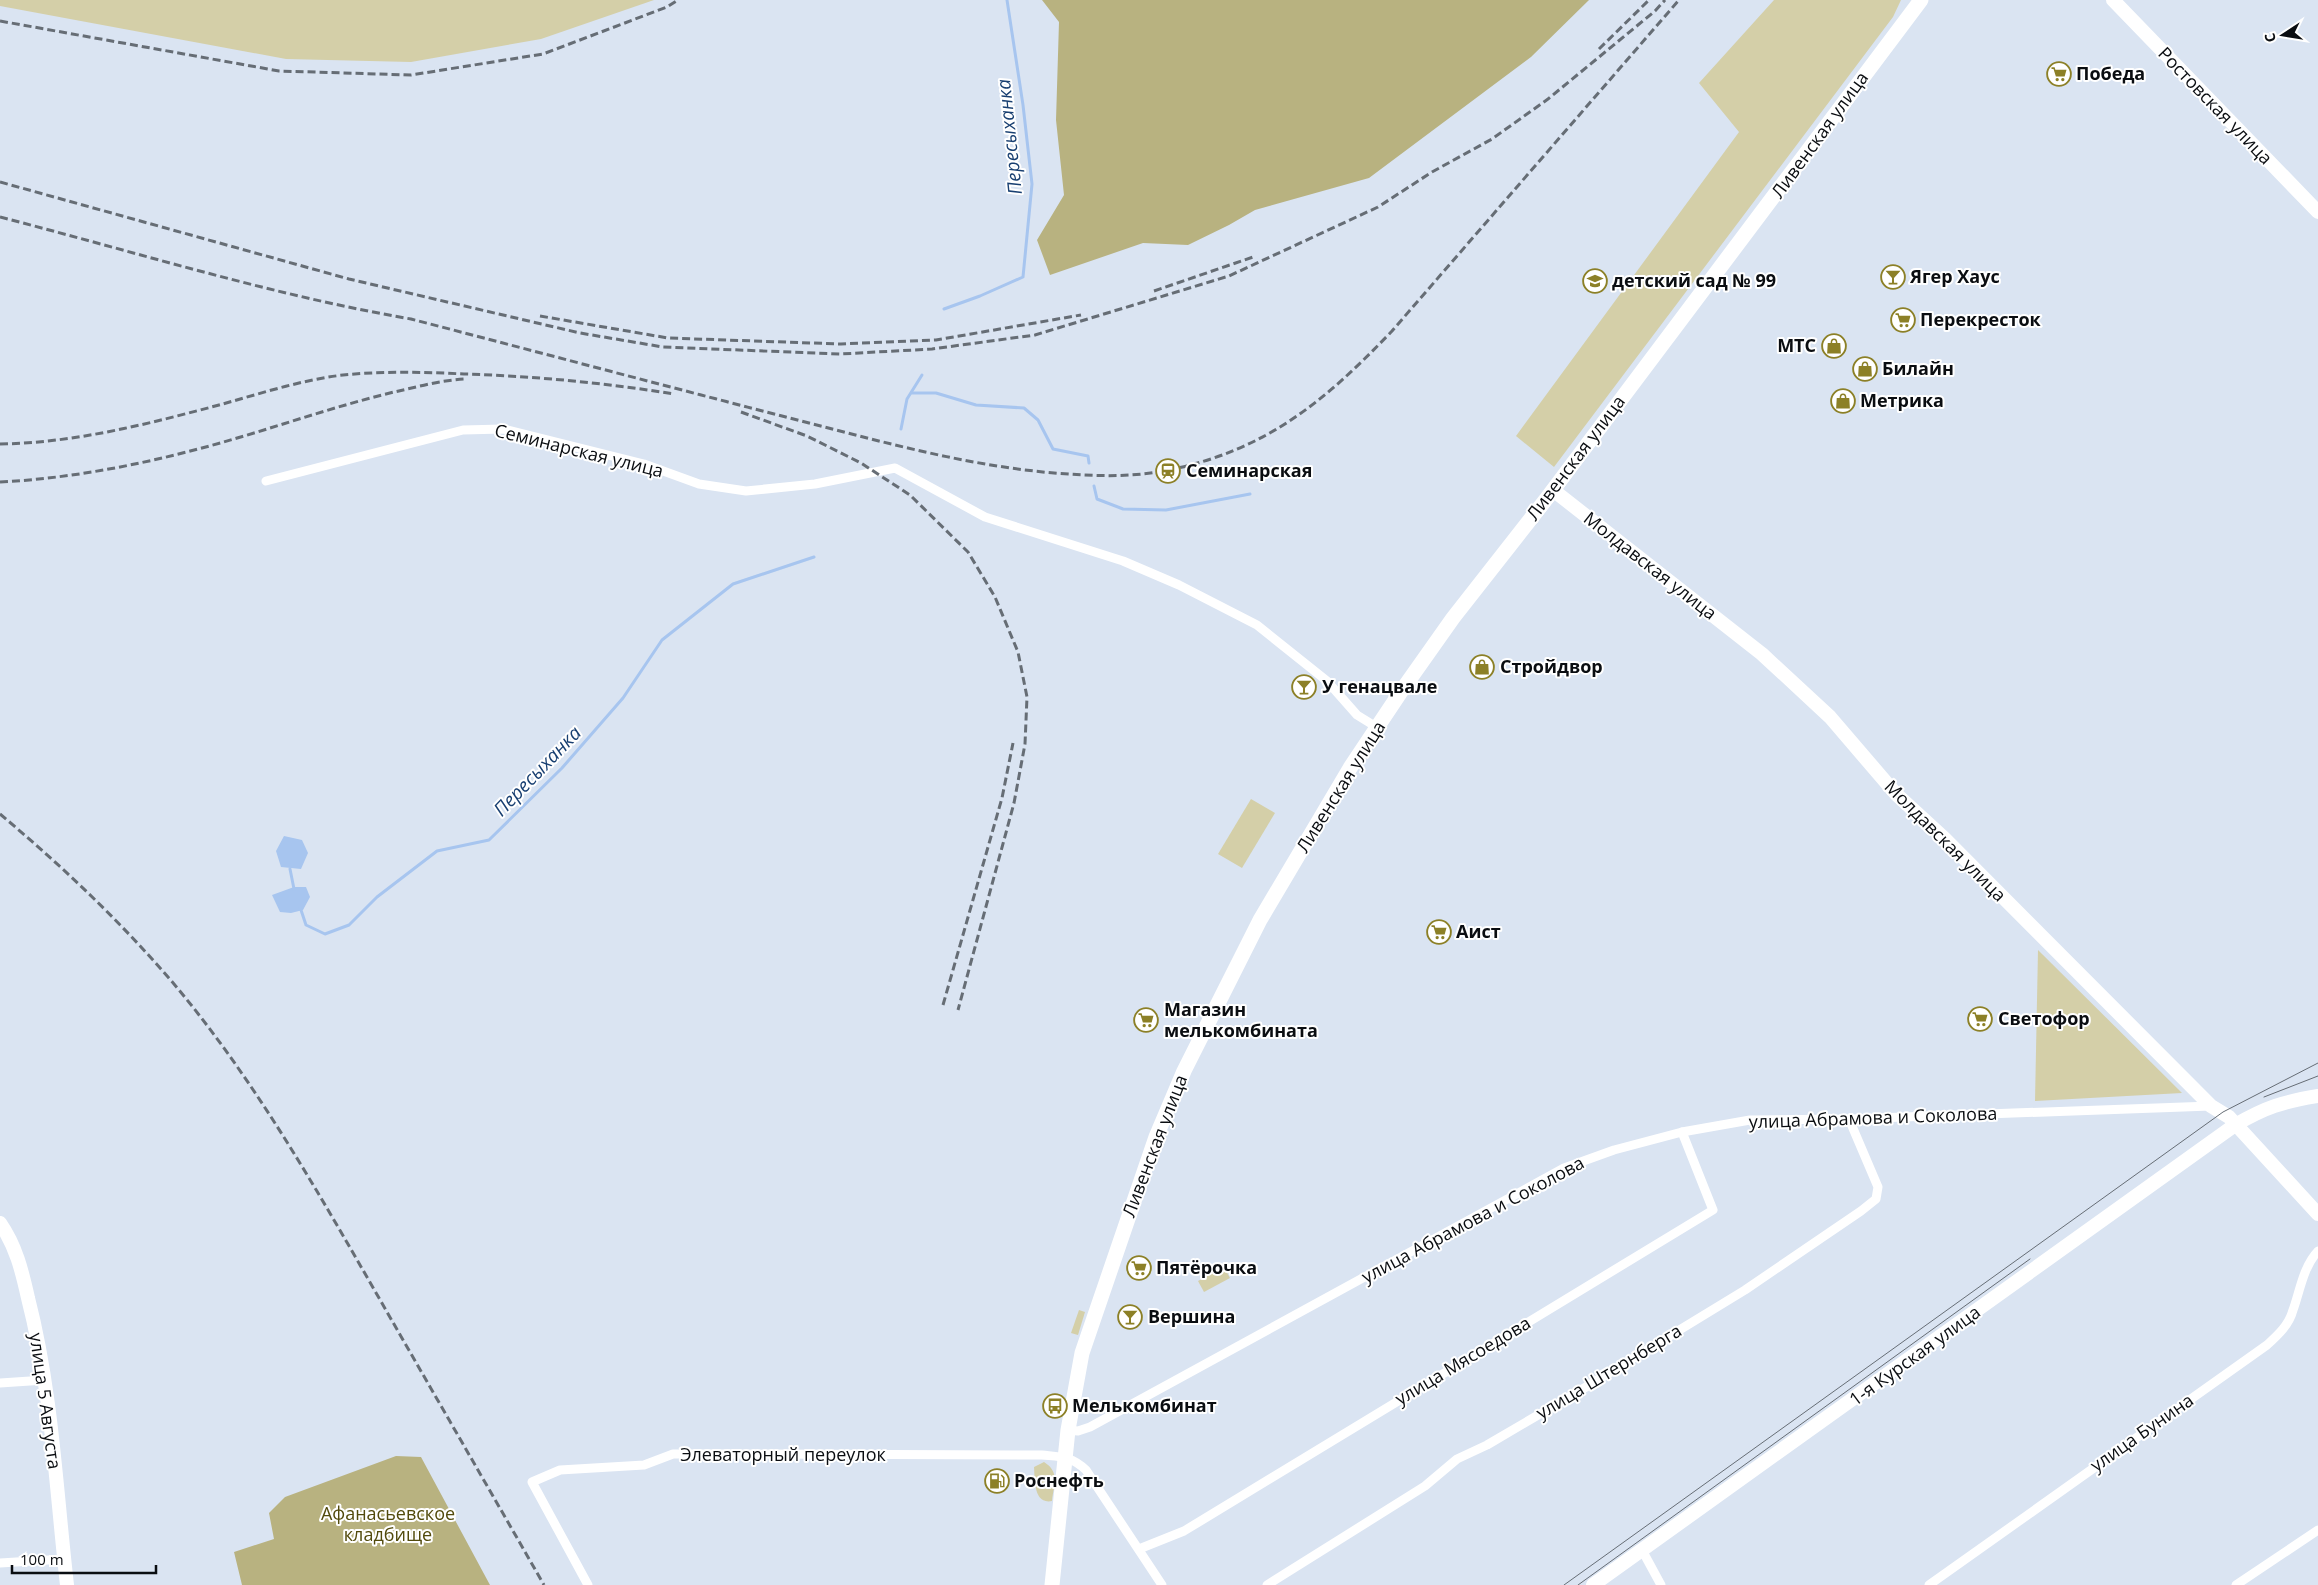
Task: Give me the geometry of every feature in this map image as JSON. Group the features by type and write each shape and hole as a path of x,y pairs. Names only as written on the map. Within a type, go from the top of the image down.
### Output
{"main road":[{"name":"Ливенская улица","path":"1052,1585 1073,1394 1088,1334 1156,1137 1184,1070 1260,920 1350,768 1453,618 1553,490 1922,0"}],"street":[{"name":"Ростовская улица","path":"2113,0 2318,212"},
{"name":"Семинарская улица","path":"266,481 481,428 503,429 642,463 699,484 746,491 815,484 895,468 985,517 1123,561 1179,585 1257,624 1326,681 1357,715 1378,728"},
{"name":"Молдавская улица","path":"1553,490 1762,654 1830,717 1896,794 1945,839 2211,1106 2223,1112 2318,1214"},
{"path":"2235,1126 2270,1106 2285,1101 2318,1096"},
{"name":"улица Абрамова и Соколова","path":"1068,1430 1078,1431 1090,1426 1564,1168 1614,1150 1682,1132 1750,1120 1850,1119 2211,1106"},
{"name":"улица Штернберга","path":"1267,1585 1425,1486 1457,1459 1487,1445 1586,1387 1745,1290 1861,1211 1876,1199 1878,1188 1850,1119"},
{"name":"1-я Курская улица","path":"1593,1585 2235,1126"},
{"name":"улица Мясоедова","path":"1139,1549 1184,1531 1713,1210 1682,1132"},
{"name":"улица 5 Августа","path":"0,1223 15,1249 21,1269 34,1321 45,1380 67,1585"},
{"name":"улица Бунина","path":"1929,1585 2267,1344 2282,1331 2293,1311 2299,1288 2318,1251"},
{"path":"0,1384 45,1380"},
{"name":"Элеваторный переулок","path":"588,1585 532,1482 560,1470 644,1465 673,1454 1042,1455 1065,1457"},
{"path":"1065,1457 1076,1461 1086,1470 1162,1585"},
{"path":"2236,1585 2318,1530"},
{"path":"1642,1550 1661,1585"},
{"path":"0,1563 64,1559"}],"shaded area":[{"path":"0,0 654,0 541,39 411,62 286,59 0,6"},
{"path":"1774,0 1901,0 1893,17 1554,467 1516,436 1739,132 1699,83"},
{"path":"1251,799 1275,813 1242,868 1218,854"},
{"path":"2038,950 2182,1093 2035,1101"},
{"path":"1224,1267 1230,1278 1204,1292 1198,1281"},
{"path":"1079,1310 1085,1312 1078,1335 1071,1333"},
{"path":"1044,1462 1054,1474 1055,1484 1052,1501 1041,1499 1036,1490 1034,1467"}],"green space":[{"path":"1042,0 1589,0 1531,57 1369,178 1255,210 1188,245 1143,243 1050,275 1037,240 1064,195 1056,120 1059,22"},
{"name":"Афанасьевское кладбище","path":"396,1456 421,1457 490,1585 242,1585 234,1552 274,1539 269,1513 285,1497"}],"water":[{"path":"284,836 302,840 308,853 301,869 281,867 276,851"},
{"path":"294,887 306,887 310,897 303,910 291,913 280,912 272,895"}],"waterway":[{"name":"Пересыханка","path":"944,309 1023,277 1032,184 1023,105 1007,0"},
{"path":"901,429 907,399 922,375"},
{"path":"912,393 936,393 976,405 1024,408 1038,420 1053,449 1088,456 1089,463"},
{"path":"1094,486 1097,499 1123,509 1166,510 1250,494"},
{"name":"Пересыханка","path":"300,907 306,925 325,934 349,925 377,897 437,851 489,840 562,768 623,698 662,640 733,584 814,557"},
{"name":"Пересыханка","path":"290,869 294,889"}],"tram line":[{"path":"1564,1585 2223,1112 2318,1063"},
{"path":"2264,1097 2318,1076"},
{"path":"1578,1585 2030,1259"}],"railway":[{"path":"0,21 279,71 411,75 543,54 667,7 678,0"},
{"path":"1599,49 1649,0"},
{"path":"0,182 349,279 580,333 663,347 840,354 932,349 1035,335 1229,276 1378,207 1432,172 1492,139 1548,99 1655,11 1665,0"},
{"path":"0,217 255,285 307,298 411,319 951,458 1054,473 1112,476 1154,473 1204,461 1236,450 1265,436 1292,419 1343,379 1392,331 1679,0"},
{"path":"1154,291 1256,256"},
{"path":"540,316 668,338 841,344 936,340 1081,315"},
{"path":"0,444 55,440 111,431 192,412 296,384 343,375 419,372 517,376 596,383 674,394"},
{"path":"0,482 59,477 148,461 234,439 374,397 430,384 465,379"},
{"path":"741,412 807,436 861,463 910,495 968,552 995,597 1018,652 1027,697 1025,744 1014,803 958,1010"},
{"path":"943,1005 1002,798 1013,743"},
{"path":"0,814 68,874 154,961 203,1020 230,1057 281,1133 329,1212 544,1585"}],"place":[{"name":"Победа","path":"2059,74"},
{"name":"Ягер Хаус","path":"1893,277"},
{"name":"детский сад № 99","path":"1595,281"},
{"name":"Перекресток","path":"1903,320"},
{"name":"МТС","path":"1834,346"},
{"name":"Билайн","path":"1865,369"},
{"name":"Метрика","path":"1843,401"},
{"name":"Семинарская","path":"1168,471"},
{"name":"Стройдвор","path":"1482,667"},
{"name":"У генацвале","path":"1304,687"},
{"name":"Аист","path":"1439,932"},
{"name":"Светофор","path":"1980,1019"},
{"name":"Магазин мелькомбината","path":"1146,1020"},
{"name":"Пятёрочка","path":"1139,1268"},
{"name":"Вершина","path":"1130,1317"},
{"name":"Мелькомбинат","path":"1055,1406"},
{"name":"Роснефть","path":"997,1481"}]}
